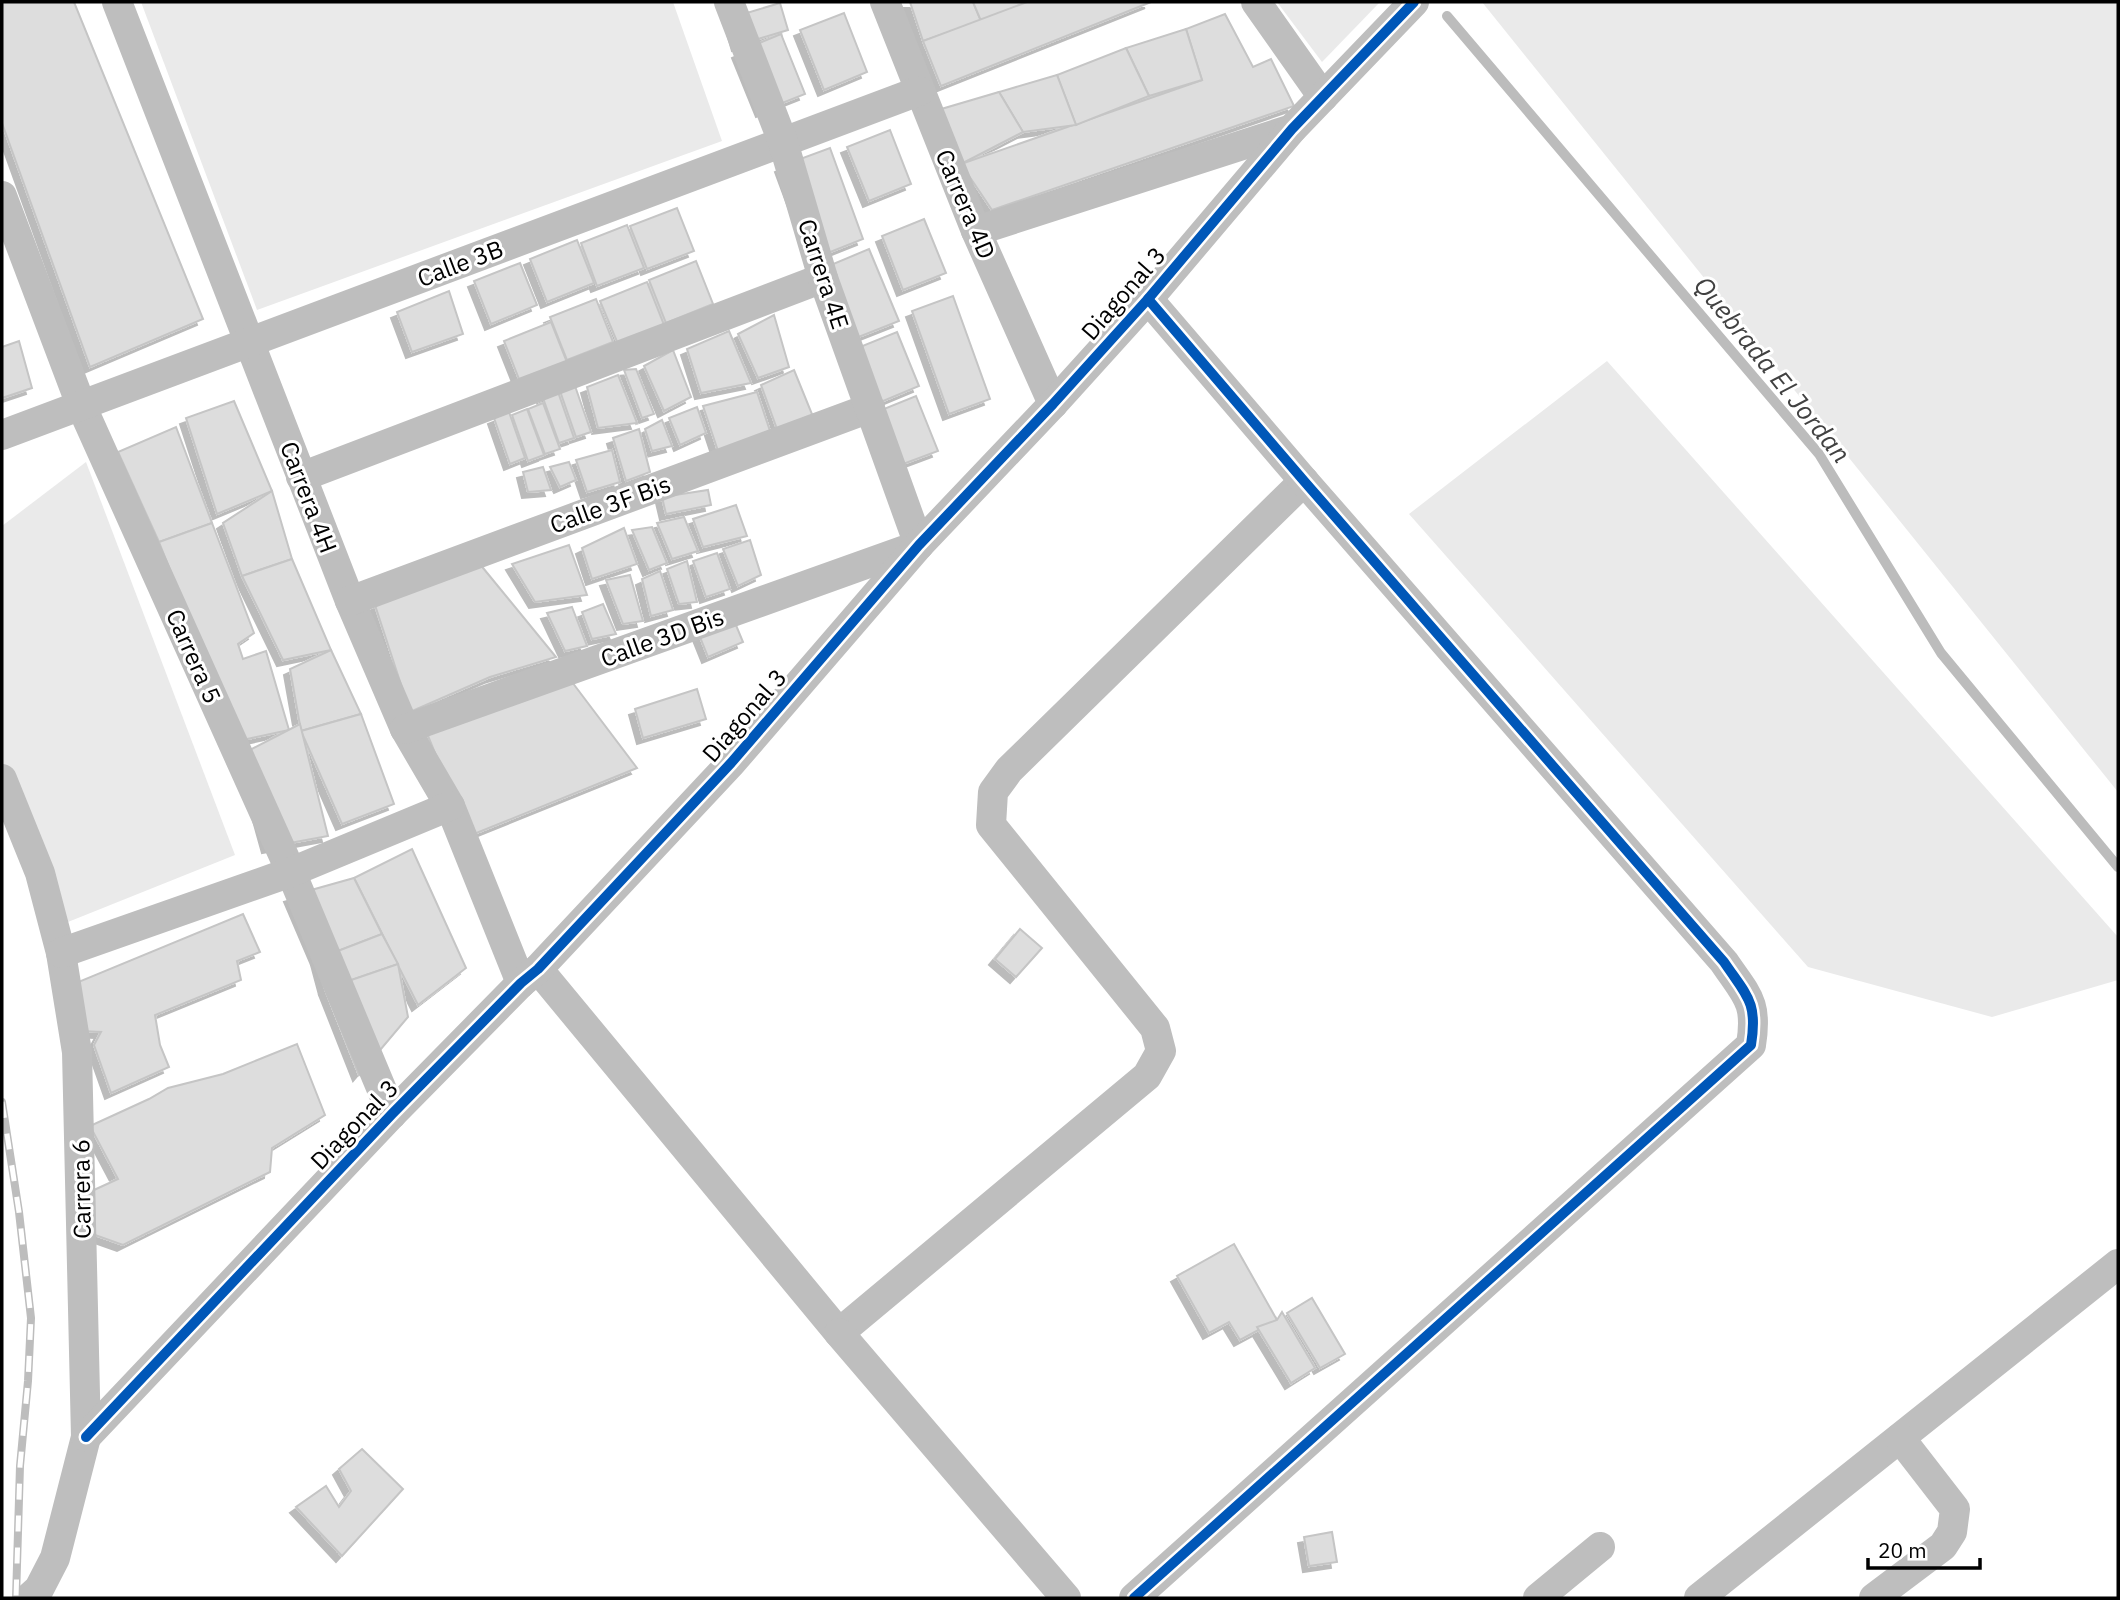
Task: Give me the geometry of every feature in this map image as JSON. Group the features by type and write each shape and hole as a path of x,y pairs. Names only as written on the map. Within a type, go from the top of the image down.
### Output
{"street":[{"name":"Carrera 4H","path":"117,2 350,601 405,729 450,806 530,975 1066,1598"},
{"name":"Carrera 4E","path":"729,2 783,142 823,278 919,545"},
{"name":"Carrera 4D","path":"885,2 976,231 1053,404"},
{"path":"1256,2 1323,97"},
{"name":"Diagonal 3","path":"86,1437 392,1114 530,975 731,764 919,545 1148,299 1292,129 1413,3"},
{"name":"Calle 3B","path":"2,435 919,91"},
{"path":"976,231 1292,129"},
{"name":"Carrera 5","path":"2,196 13,260 291,872 392,1114"},
{"path":"301,477 823,278"},
{"path":"1134,1598 1751,1045 1755,1022 1752,1005 1724,962 1148,299"},
{"name":"Calle 3F Bis","path":"350,601 870,408"},
{"path":"839,1332 1137,1085 1152,1068 1161,1051 1155,1028 991,825 993,793 1009,770 1304,481"},
{"name":"Calle 3D Bis","path":"405,729 919,545"},
{"name":"Carrera 6","path":"2,779 40,873 61,953 77,1052 86,1437 55,1558 39,1589 29,1598"},
{"path":"61,953 291,872 450,806"},
{"path":"1699,1598 2118,1264"},
{"path":"1874,1598 1943,1546 1952,1532 1955,1509 1900,1438"},
{"path":"1538,1598 1600,1547"}],"shaded area":[{"path":"141,2 673,2 722,141 257,310"},
{"path":"1277,2 1380,2 1322,62"},
{"path":"1482,2 2118,2 2118,792"},
{"path":"1607,361 2118,937 2118,980 1992,1017 1808,967 1409,514"},
{"path":"86,462 235,855 53,928 2,781 2,526"}],"building":[{"path":"2,2 74,2 203,319 90,367 2,123"},
{"path":"910,2 973,2 981,21 923,41"},
{"path":"973,2 1036,2 981,21"},
{"path":"1027,2 1151,2 941,86 923,41"},
{"path":"780,3 788,30 738,45 730,18"},
{"path":"844,13 867,72 824,90 800,30"},
{"path":"1225,14 1253,67 1271,59 1294,106 992,210 961,164 1202,80 1186,29"},
{"path":"1186,29 1202,80 1149,96 1126,48"},
{"path":"781,34 805,94 762,111 738,52"},
{"path":"1126,48 1149,96 1076,125 1057,75"},
{"path":"1057,75 1076,125 1023,132 999,92"},
{"path":"999,92 1023,132 961,164 938,110"},
{"path":"890,130 911,184 869,201 847,147"},
{"path":"830,148 863,239 815,258 781,166"},
{"path":"677,208 694,251 647,269 630,226"},
{"path":"924,219 946,273 903,290 882,236"},
{"path":"627,225 644,268 597,286 581,243"},
{"path":"577,240 594,283 547,302 530,259"},
{"path":"869,249 899,321 856,338 826,267"},
{"path":"696,261 713,304 666,323 649,280"},
{"path":"520,263 537,305 491,324 474,281"},
{"path":"647,282 664,325 618,344 600,301"},
{"path":"449,291 463,334 412,352 397,312"},
{"path":"953,296 990,399 949,414 912,311"},
{"path":"596,299 613,342 567,360 550,317"},
{"path":"774,315 789,367 758,378 738,334"},
{"path":"551,322 568,365 521,384 504,341"},
{"path":"729,331 751,383 701,393 687,349"},
{"path":"897,332 919,386 876,404 855,349"},
{"path":"19,341 32,388 2,398 2,347"},
{"path":"673,350 691,397 664,411 644,366"},
{"path":"636,369 654,414 642,418 624,370"},
{"path":"794,370 814,419 777,429 761,385"},
{"path":"618,375 637,423 598,428 587,387"},
{"path":"575,386 591,432 576,437 560,391"},
{"path":"558,392 574,438 559,443 543,398"},
{"path":"757,392 771,434 718,451 703,406"},
{"path":"916,396 938,451 895,467 874,413"},
{"path":"234,401 272,491 217,514 186,418"},
{"path":"543,403 560,449 545,454 528,409"},
{"path":"697,407 706,433 680,445 669,418"},
{"path":"527,409 544,455 528,461 512,415"},
{"path":"509,412 525,458 510,464 494,418"},
{"path":"662,420 672,446 652,451 645,429"},
{"path":"176,427 212,523 159,542 118,452"},
{"path":"639,429 650,472 626,481 613,438"},
{"path":"612,450 620,482 587,492 576,460"},
{"path":"569,462 576,480 560,487 550,467"},
{"path":"543,467 551,490 528,492 523,472"},
{"path":"708,490 711,505 666,514 662,497"},
{"path":"272,491 292,559 242,576 223,523"},
{"path":"736,505 747,536 703,547 693,519"},
{"path":"684,517 698,551 672,559 657,523"},
{"path":"212,523 254,633 238,644 243,659 266,651 289,730 238,741 159,542"},
{"path":"652,527 667,563 649,570 632,530"},
{"path":"624,528 637,564 592,579 582,548"},
{"path":"750,540 761,575 738,586 723,549"},
{"path":"569,545 587,595 535,602 512,564"},
{"path":"717,553 730,589 706,597 693,561"},
{"path":"292,559 331,650 283,660 242,576"},
{"path":"687,561 697,602 679,604 667,569"},
{"path":"479,563 556,657 490,677 410,712 375,605"},
{"path":"660,571 673,610 651,616 642,579"},
{"path":"630,575 643,621 623,624 606,580"},
{"path":"603,604 616,634 592,639 582,612"},
{"path":"572,607 587,646 565,651 547,613"},
{"path":"733,618 743,642 708,657 698,632"},
{"path":"331,650 361,714 301,731 290,669"},
{"path":"569,678 637,768 469,836 426,731"},
{"path":"697,689 706,719 643,738 635,709"},
{"path":"361,714 394,804 342,824 301,731"},
{"path":"300,724 328,836 268,847 242,754"},
{"path":"412,849 466,968 418,1005 354,878"},
{"path":"354,878 382,934 317,959 290,896"},
{"path":"243,914 260,952 237,961 241,980 155,1015 160,1045 169,1067 111,1093 94,1045 101,1032 80,1031 71,985"},
{"path":"1020,929 1042,948 1016,977 995,959"},
{"path":"382,934 398,964 325,989 317,959"},
{"path":"398,964 408,1017 359,1075 325,989"},
{"path":"297,1044 325,1115 272,1148 270,1172 123,1245 95,1235 94,1190 118,1179 90,1126 168,1088 223,1074"},
{"path":"1234,1244 1277,1320 1240,1340 1229,1322 1209,1333 1177,1276"},
{"path":"1312,1298 1345,1354 1320,1368 1287,1313"},
{"path":"1282,1312 1315,1368 1291,1383 1257,1327 1277,1320"},
{"path":"362,1449 403,1489 342,1556 296,1507 326,1486 339,1507 351,1491 339,1469"},
{"path":"1332,1532 1337,1562 1309,1566 1304,1537"}],"waterway":[{"name":"Quebrada El Jordan","path":"1447,16 1819,454 1941,653 2118,867"}],"railway":[{"path":"2,1102 19,1212 31,1318 20,1466 16,1598"}],"cycle path":[{"path":"86,1437 392,1114 538,969 731,763 919,545 1148,299 1292,129 1414,2"},
{"path":"1134,1598 1751,1045 1753,1030 1749,1000 1724,962 1148,299"}]}
